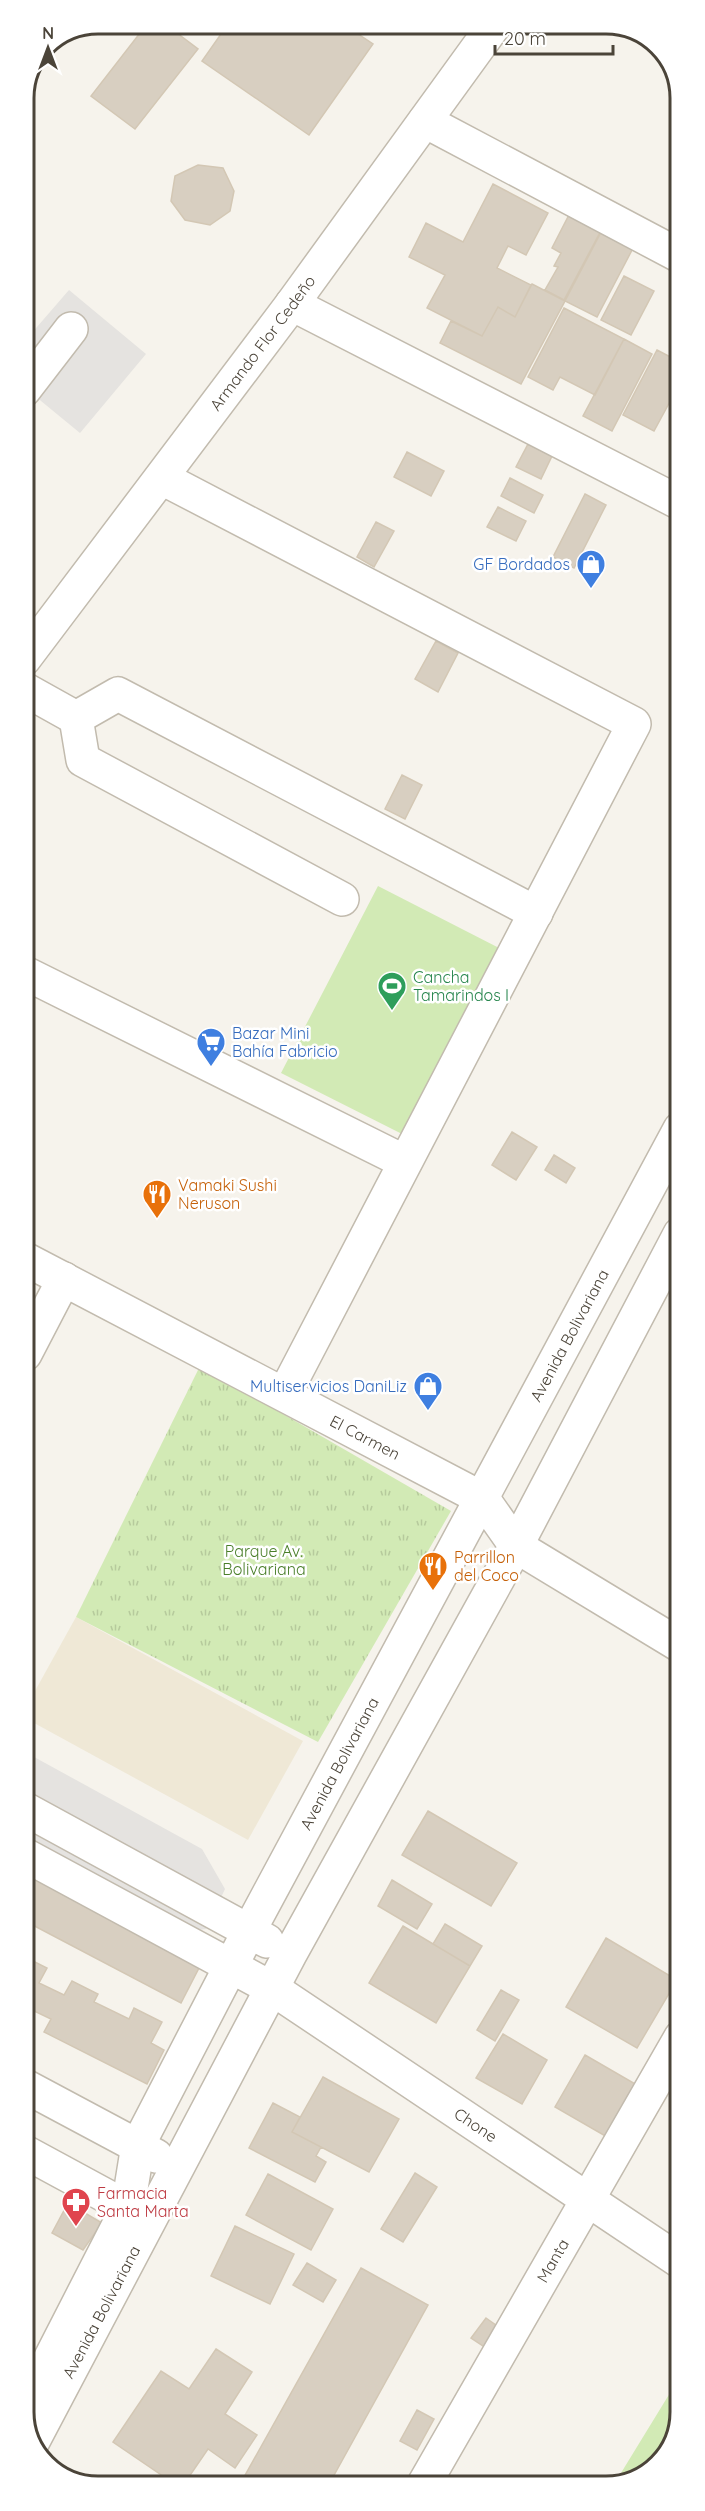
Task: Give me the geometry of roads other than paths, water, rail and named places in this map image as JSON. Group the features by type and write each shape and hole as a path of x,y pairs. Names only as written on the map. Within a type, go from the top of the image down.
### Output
{"street":[{"name":"Armando Flor Cedeño","path":"34,645 292,304 487,35"},
{"path":"425,122 670,251"},
{"path":"292,304 670,498"},
{"path":"34,377 71,329"},
{"path":"162,478 634,724 285,1393"},
{"path":"76,718 118,694 536,913"},
{"path":"34,695 76,718"},
{"path":"76,718 83,760 342,899"},
{"path":"34,978 405,1162"},
{"name":"Avenida Bolivariana","path":"38,2431 139,2214 138,2145 249,1931 670,1148"},
{"name":"Avenida Bolivariana","path":"34,2394 139,2214 178,2169 290,1954 516,1546 670,1253"},
{"name":"El Carmen","path":"34,1264 483,1498 516,1546 670,1639"},
{"path":"34,1337 64,1279"},
{"path":"34,1814 290,1954"},
{"name":"Chone","path":"34,1860 273,1989 670,2255"},
{"name":"Manta","path":"429,2476 670,2056"},
{"path":"34,2091 138,2145 178,2169"},
{"path":"34,2157 139,2214"}],"place":[{"name":"GF Bordados","path":"591,590"},
{"name":"Cancha Tamarindos I","path":"392,1012"},
{"name":"Bazar Mini Bahía Fabricio","path":"211,1068"},
{"name":"Vamaki Sushi Neruson","path":"157,1220"},
{"name":"Multiservicios DaniLiz","path":"428,1412"},
{"name":"Parrillon del Coco","path":"433,1592"},
{"name":"Farmacia Santa Marta","path":"76,2228"}],"park label":[{"name":"Parque Av. Bolivariana","path":"264,1560"}]}
